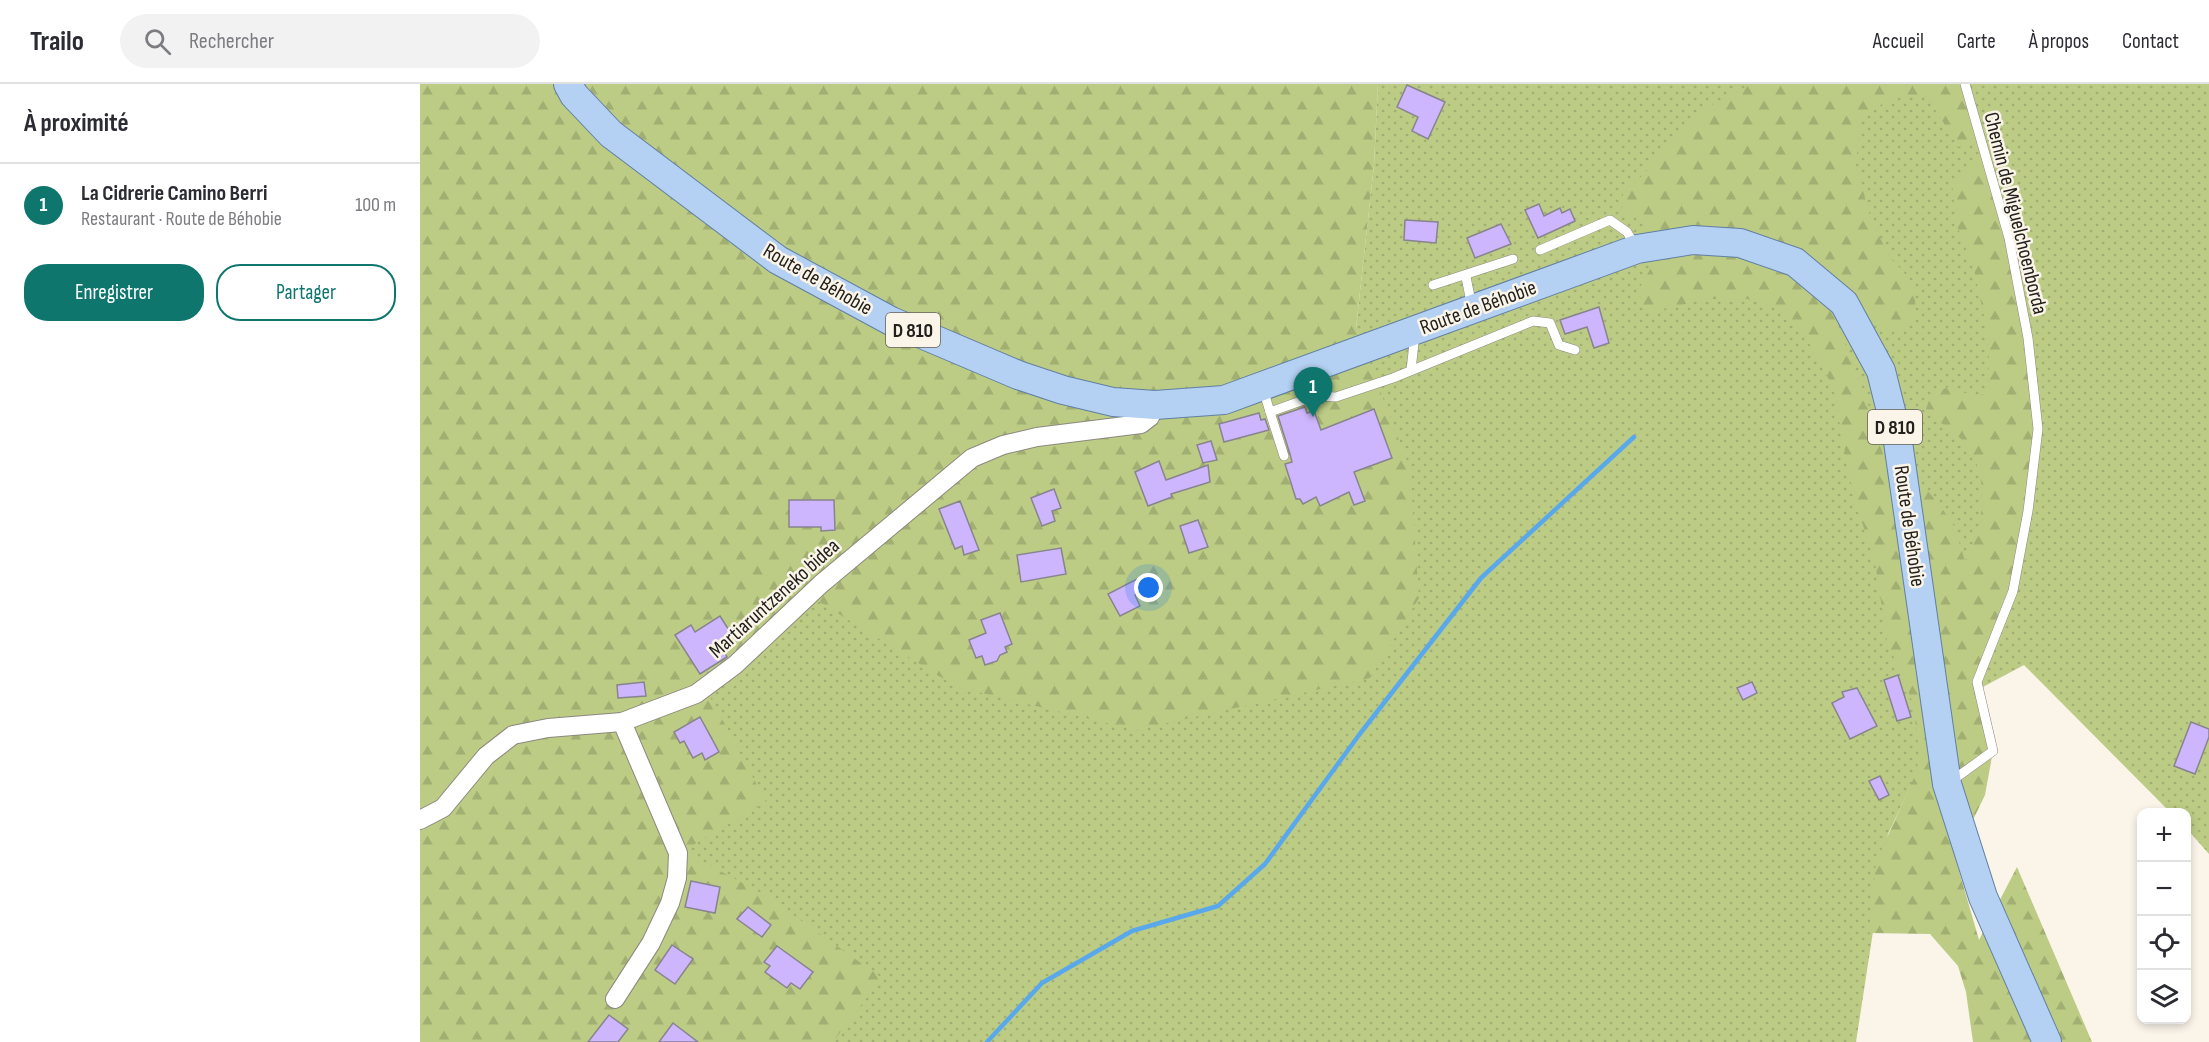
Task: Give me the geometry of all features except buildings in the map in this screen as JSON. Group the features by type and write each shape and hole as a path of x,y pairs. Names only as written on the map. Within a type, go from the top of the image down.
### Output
{"main road":[{"name":"Route de Béhobie","path":"568,84 574,95 611,134 695,199 779,251 897,309 1022,362 1155,405 1266,399 1416,330 1637,249 1693,240 1740,243 1795,262 1844,303 1881,371 1897,435 1947,784 1983,897 2047,1042"}],"street":[{"name":"Martiaruntzeneko bidea","path":"420,820 443,808 486,756 513,735 548,728 622,723 696,694 735,665 821,584 972,458 1003,445 1036,437 1141,424 1150,417 1155,405"},
{"path":"615,999 651,943 670,903 677,878 678,853 622,723"}],"lane":[{"name":"Chemin de Miguelchoenborda","path":"1947,784 1993,751 1977,682 2013,591 2028,511 2038,429 2028,338 2008,238 1965,84"},
{"path":"1540,250 1610,220 1627,232 1637,249"},
{"path":"1433,285 1466,277 1513,259"},
{"path":"1466,277 1472,310"},
{"path":"1284,456 1266,399 1336,397 1411,370 1533,321 1550,323 1559,345 1575,350"},
{"path":"1411,370 1416,330"}],"green space":[{"path":"420,84 1378,84 1374,165 1356,328 1410,469 1419,598 1370,678 1136,730 957,687 818,601 792,618 709,695 766,802 683,851 765,895 882,978 835,1039 831,1042 420,1042"},
{"path":"1378,84 2209,84 2209,854 2191,834 2191,808 2166,808 2024,665 1949,705 1888,834 1856,1042 582,1042 532,246 1356,328 1374,165"},
{"path":"1752,84 1965,84 1979,136 1959,147 1925,94 1887,100 1860,122 1856,167 1872,222 1889,256 1914,284 1916,313 1897,334 1844,303 1834,314 1869,407 1886,465 1911,474 1937,501 1954,526 1965,561 1972,547 1981,516 1981,482 1978,466 1961,439 1926,409 1931,395 1948,387 1974,396 1988,393 1989,352 1984,316 1974,270 1956,223 1952,183 1977,161 1991,177 2009,238 2038,429 2013,591 1977,682 1993,751 1985,795 1955,857 1979,940 2017,867 2092,1042 1973,1042 1966,992 1958,966 1930,934 1869,933 1876,862 1917,771 1919,751 1913,703 1887,641 1874,555 1854,501 1833,387 1807,339 1771,305 1747,299 1706,299 1646,313 1638,291 1653,264 1643,220 1622,213 1623,192 1644,174 1669,141 1704,109"}],"waterway":[{"path":"987,1042 1042,983 1132,931 1218,906 1265,864 1359,735 1481,578 1634,437"}],"place":[{"name":"La Cidrerie Camino Berri","path":"1313,417"}]}
